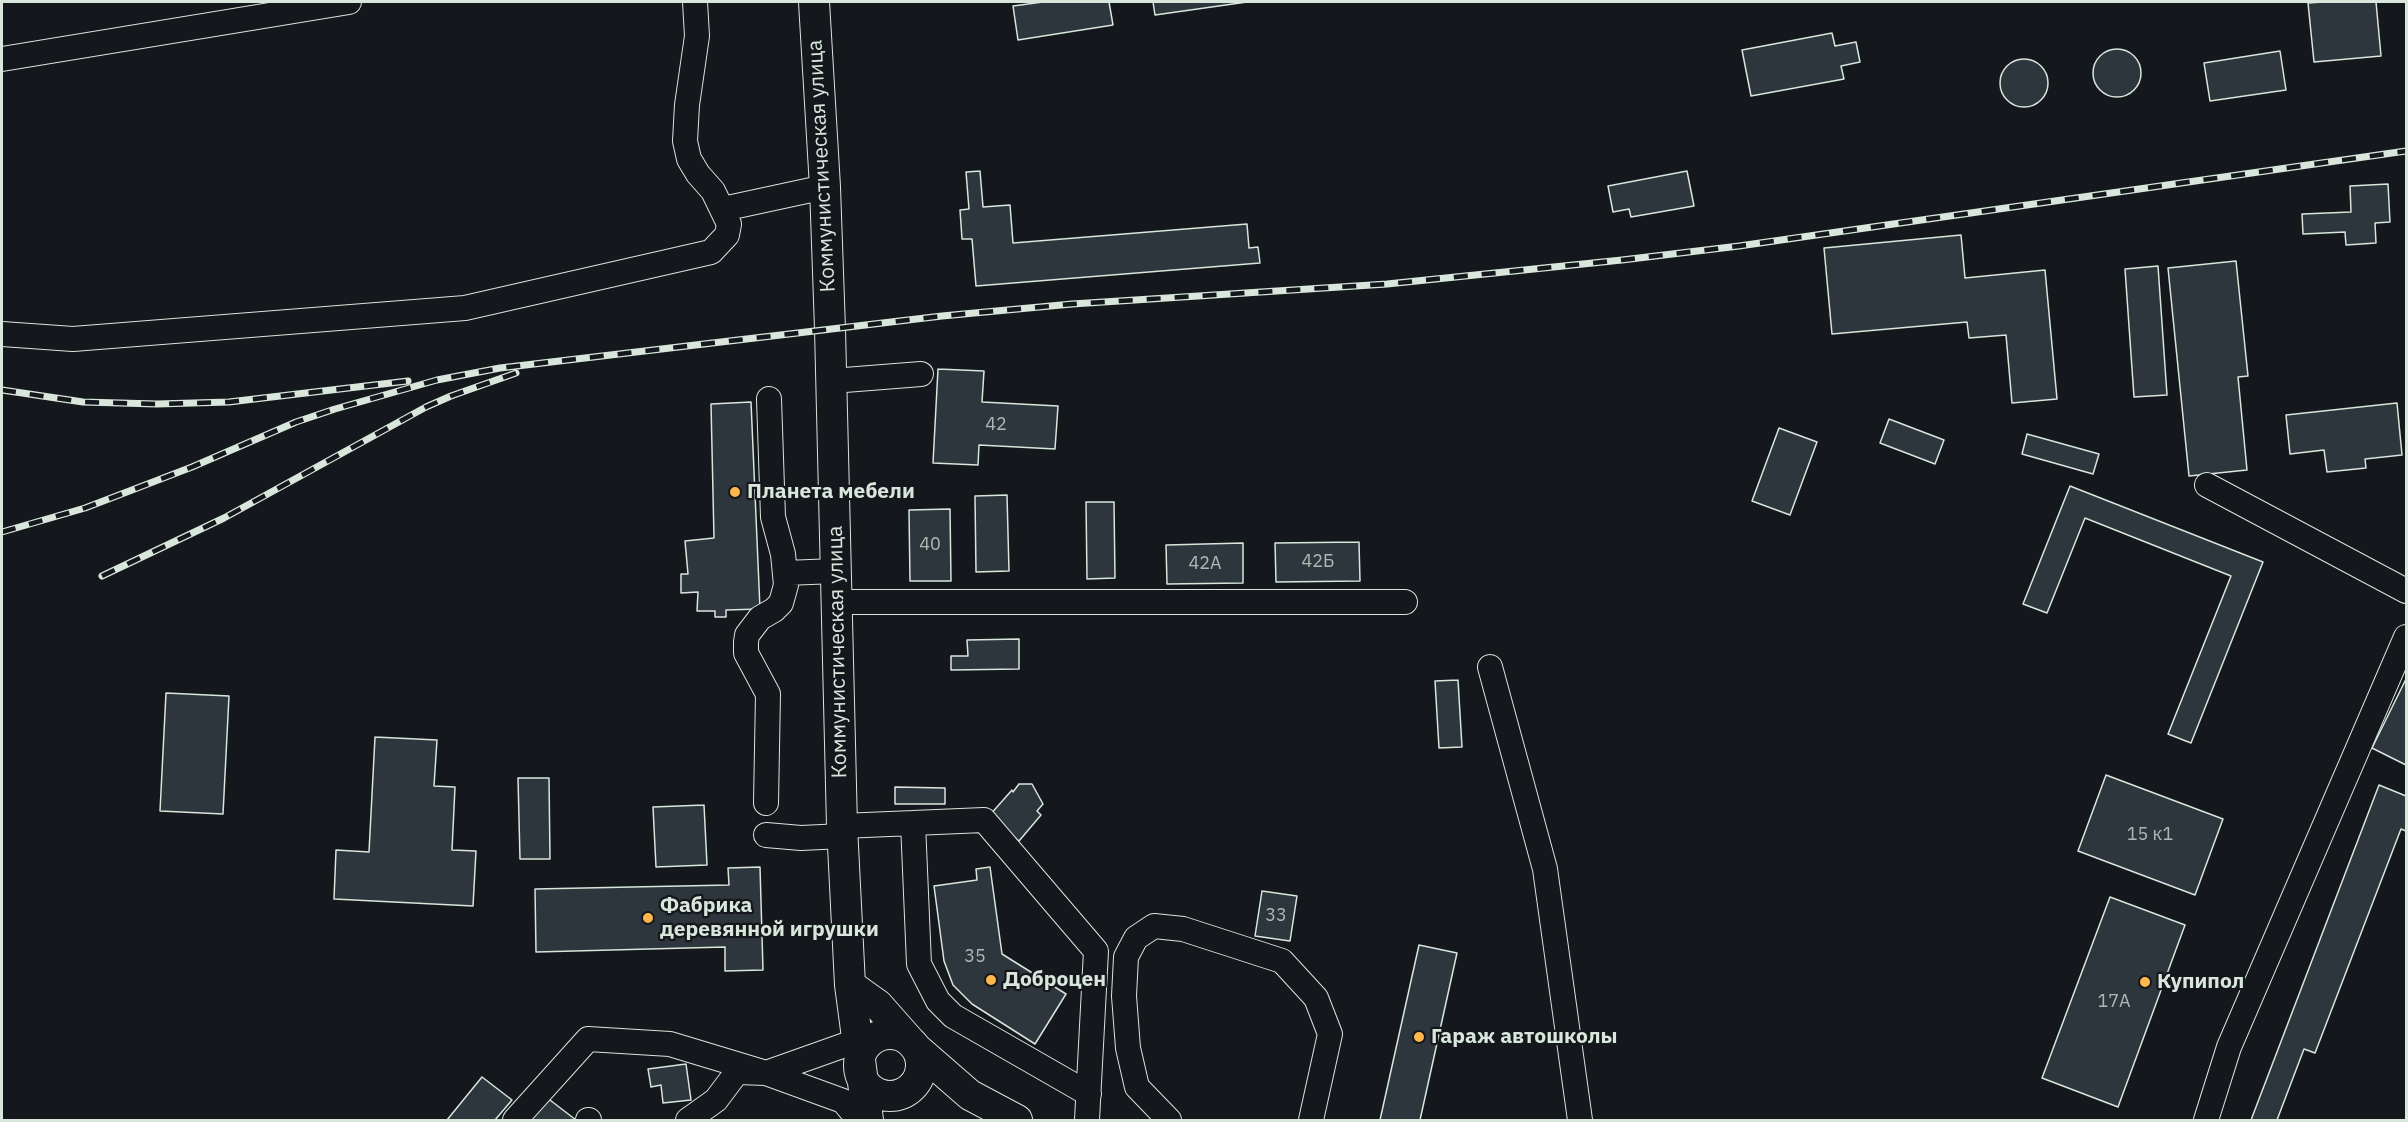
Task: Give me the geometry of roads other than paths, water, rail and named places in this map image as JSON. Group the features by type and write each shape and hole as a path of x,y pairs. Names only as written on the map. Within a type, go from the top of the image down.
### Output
{"main road":[{"name":"Коммунистическая улица","path":"814,2 825,187 832,381 842,831 850,985 868,1120"},
{"path":"850,985 878,1005 916,1048 920,1059 920,1070 914,1086 884,1106 876,1120"},
{"path":"970,1095 931,1087 891,1096 872,1090 865,1084 860,1070 860,1056 865,1047 880,1036 900,1036 970,1095 1017,1120"}],"lane":[{"path":"2,59 349,2"},
{"path":"2,334 74,339 465,308 711,252 727,235 729,224 713,191 689,159 685,141 687,105 697,36 695,2"},
{"path":"723,209 825,187"},
{"path":"832,381 921,374"},
{"path":"766,803 768,694 746,653 746,642 747,635 759,618 774,610 781,603 786,585 783,554 773,517 769,399"},
{"path":"2206,485 2406,591"},
{"path":"785,573 836,571"},
{"path":"837,602 1405,602"},
{"path":"2205,1120 2229,1047 2406,637"},
{"path":"1490,667 1545,869 1580,1120"},
{"path":"766,835 801,838 913,822 984,820 1096,951 1087,1120"},
{"path":"913,822 919,964 938,1001 953,1016 1089,1094"},
{"path":"1169,1120 1137,1087 1128,1048 1125,1006 1126,957 1136,938 1154,926 1183,929 1282,961 1316,999 1330,1034 1311,1120"},
{"path":"515,1120 588,1040 670,1044 766,1073 843,1101 859,1120"},
{"path":"688,1120 716,1100 737,1072 766,1073 859,1040"}],"railway":[{"path":"2,532 85,508 192,467 296,422 335,409 437,380 500,368 942,316 1072,304 1387,284 1622,260 1739,246 2406,151"},
{"path":"102,576 224,518 426,407 516,373"},
{"path":"2,390 83,402 157,404 229,402 408,381"}],"place":[{"name":"Планета мебели","path":"735,492"},
{"name":"Фабрика деревянной игрушки","path":"648,918"},
{"name":"Доброцен","path":"991,980"},
{"name":"Купипол","path":"2145,982"},
{"name":"Гараж автошколы","path":"1419,1037"}]}
